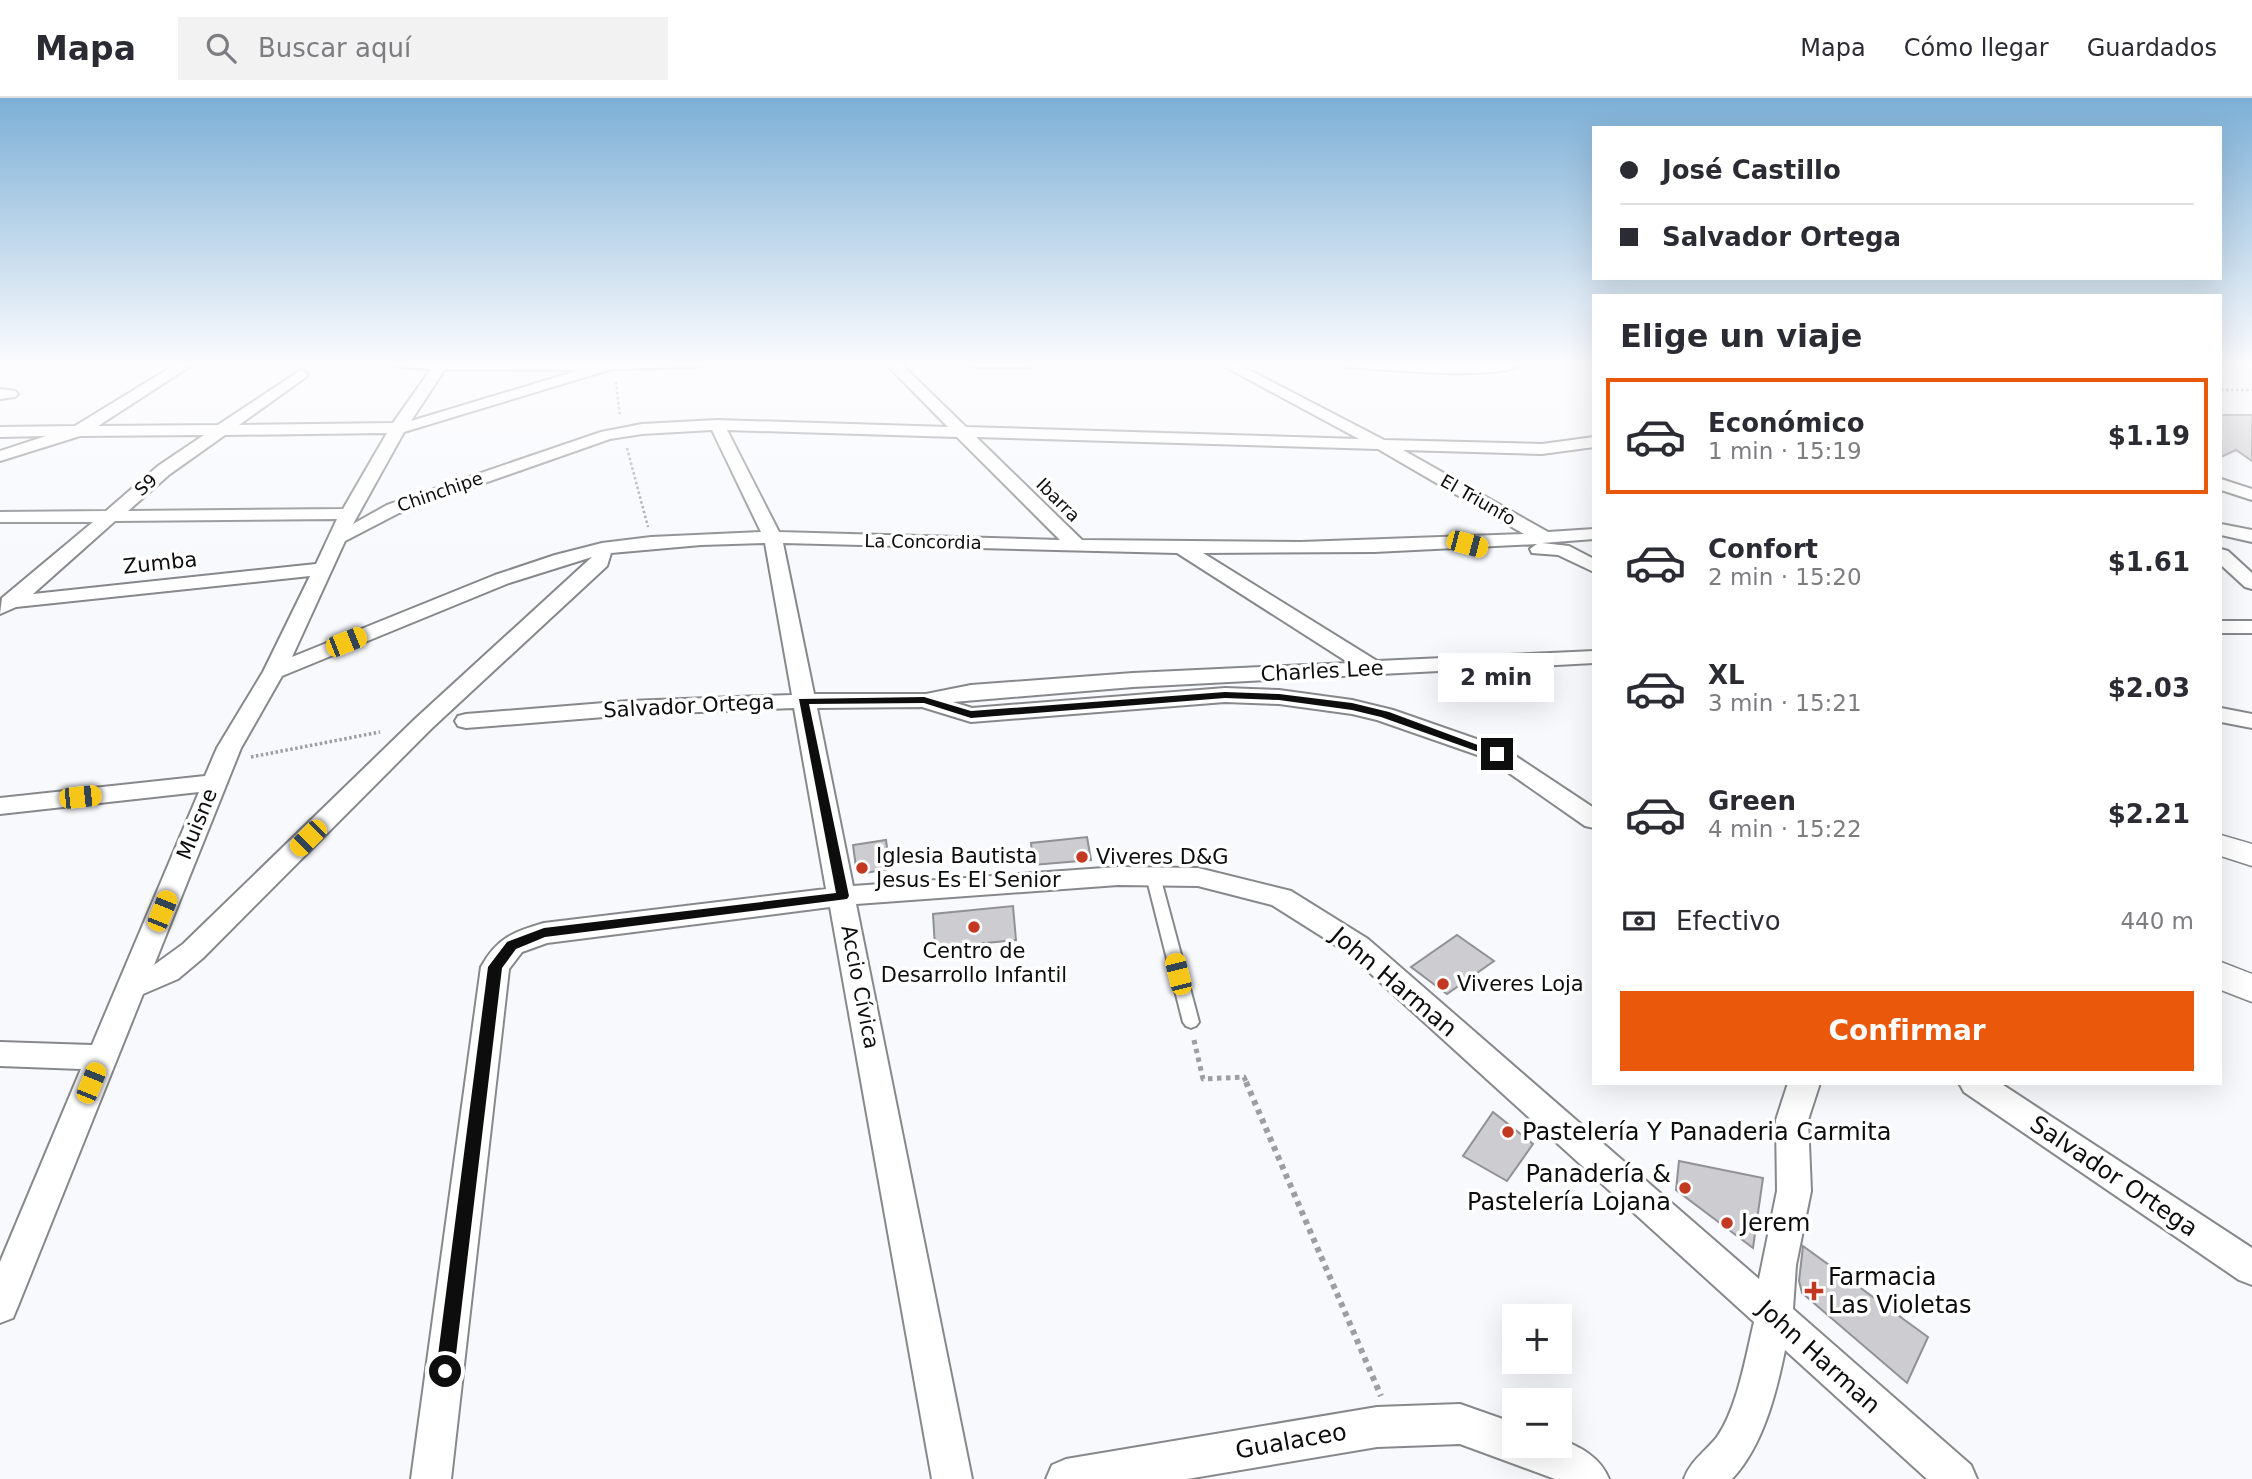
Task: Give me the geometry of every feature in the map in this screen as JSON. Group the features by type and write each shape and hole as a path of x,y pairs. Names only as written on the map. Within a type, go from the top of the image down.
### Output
{"street":[{"path":"0,456 85,427"},
{"path":"0,432 401,427"},
{"name":"Chinchipe","path":"337,538 357,532 380,513 622,432 683,427"},
{"name":"Accio Cívica","path":"717,427 773,538 952,1479"},
{"name":"Chinchipe","path":"803,427 1377,442 1542,449 1592,442"},
{"name":"Ibarra","path":"959,427 1077,546"},
{"name":"El Triunfo","path":"1349,427 1545,538"},
{"name":"Muisne","path":"0,1306 218,773 274,672 349,514 398,428"},
{"name":"S9","path":"4,604 164,470 221,429"},
{"path":"2222,484 2252,495"},
{"path":"0,517 349,514"},
{"path":"2222,530 2252,536"},
{"name":"La Concordia","path":"274,672 516,573 603,549 773,538 1182,548 1467,544 1592,534"},
{"name":"El Triunfo","path":"1467,544 1482,548 1562,550 1592,565"},
{"path":"1182,548 1374,669"},
{"path":"130,987 168,971 193,951 423,724 600,562 603,549"},
{"path":"2222,556 2252,583"},
{"name":"Zumba","path":"4,604 325,569"},
{"path":"2222,627 2252,627"},
{"name":"Charles Lee","path":"924,700 971,692 1133,680 1592,657"},
{"name":"Salvador Ortega","path":"466,721 629,708 803,701 924,700 971,715 1225,695 1279,697 1352,706 1413,723 1497,754 1592,819"},
{"path":"2222,715 2252,721"},
{"path":"0,806 218,773"},
{"path":"2222,845 2252,855"},
{"name":"John Harman","path":"431,1479 495,967 512,945 544,933 843,896 1118,876 1198,877 1281,898 1358,946 1957,1479"},
{"path":"2222,975 2252,989"},
{"path":"0,1054 101,1058"},
{"path":"1704,1479 1732,1450 1757,1390 1774,1317 1778,1265 1794,1191 1792,1121 1803,1085"},
{"name":"Salvador Ortega","path":"1978,1085 2252,1268"},
{"name":"Gualaceo","path":"1066,1479 1394,1426 1461,1424 1502,1439"},
{"path":"1550,1458 1578,1470"}],"lane":[{"path":"1153,876 1191,1022"}],"path":[{"path":"622,427 653,544"},
{"path":"218,773 423,724"},
{"path":"1191,1022 1203,1079 1244,1077 1394,1426"}],"building":[{"path":"2222,427 2252,427 2252,461 2236,450 2222,457"},
{"path":"1087,837 1091,860 1033,865 1031,843"},
{"path":"886,840 890,869 865,873 856,867 853,845"},
{"name":"Centro de Desarrollo Infantil","path":"1013,906 1016,940 935,948 933,914"},
{"path":"1457,935 1494,961 1447,994 1411,967"},
{"path":"1493,1112 1533,1144 1507,1181 1463,1156"},
{"path":"1679,1161 1763,1178 1753,1248 1676,1190"},
{"path":"1803,1246 1928,1337 1907,1383 1802,1293 1799,1281"}],"place":[{"name":"Viveres D&G","path":"1082,857"},
{"name":"Iglesia Bautista Jesus Es El Senior","path":"862,868"},
{"name":"Centro de Desarrollo Infantil","path":"974,927"},
{"name":"Viveres Loja","path":"1443,984"},
{"name":"Pastelería Y Panaderia Carmita","path":"1508,1132"},
{"name":"Panadería & Pastelería Lojana","path":"1685,1188"},
{"name":"Jerem","path":"1727,1223"},
{"name":"Farmacia Las Violetas","path":"1814,1291"}],"route":[{"path":"445,1371 495,967 512,945 544,933 843,896 803,701 924,700 971,715 1225,695 1279,697 1352,706 1413,723 1497,754"}]}
